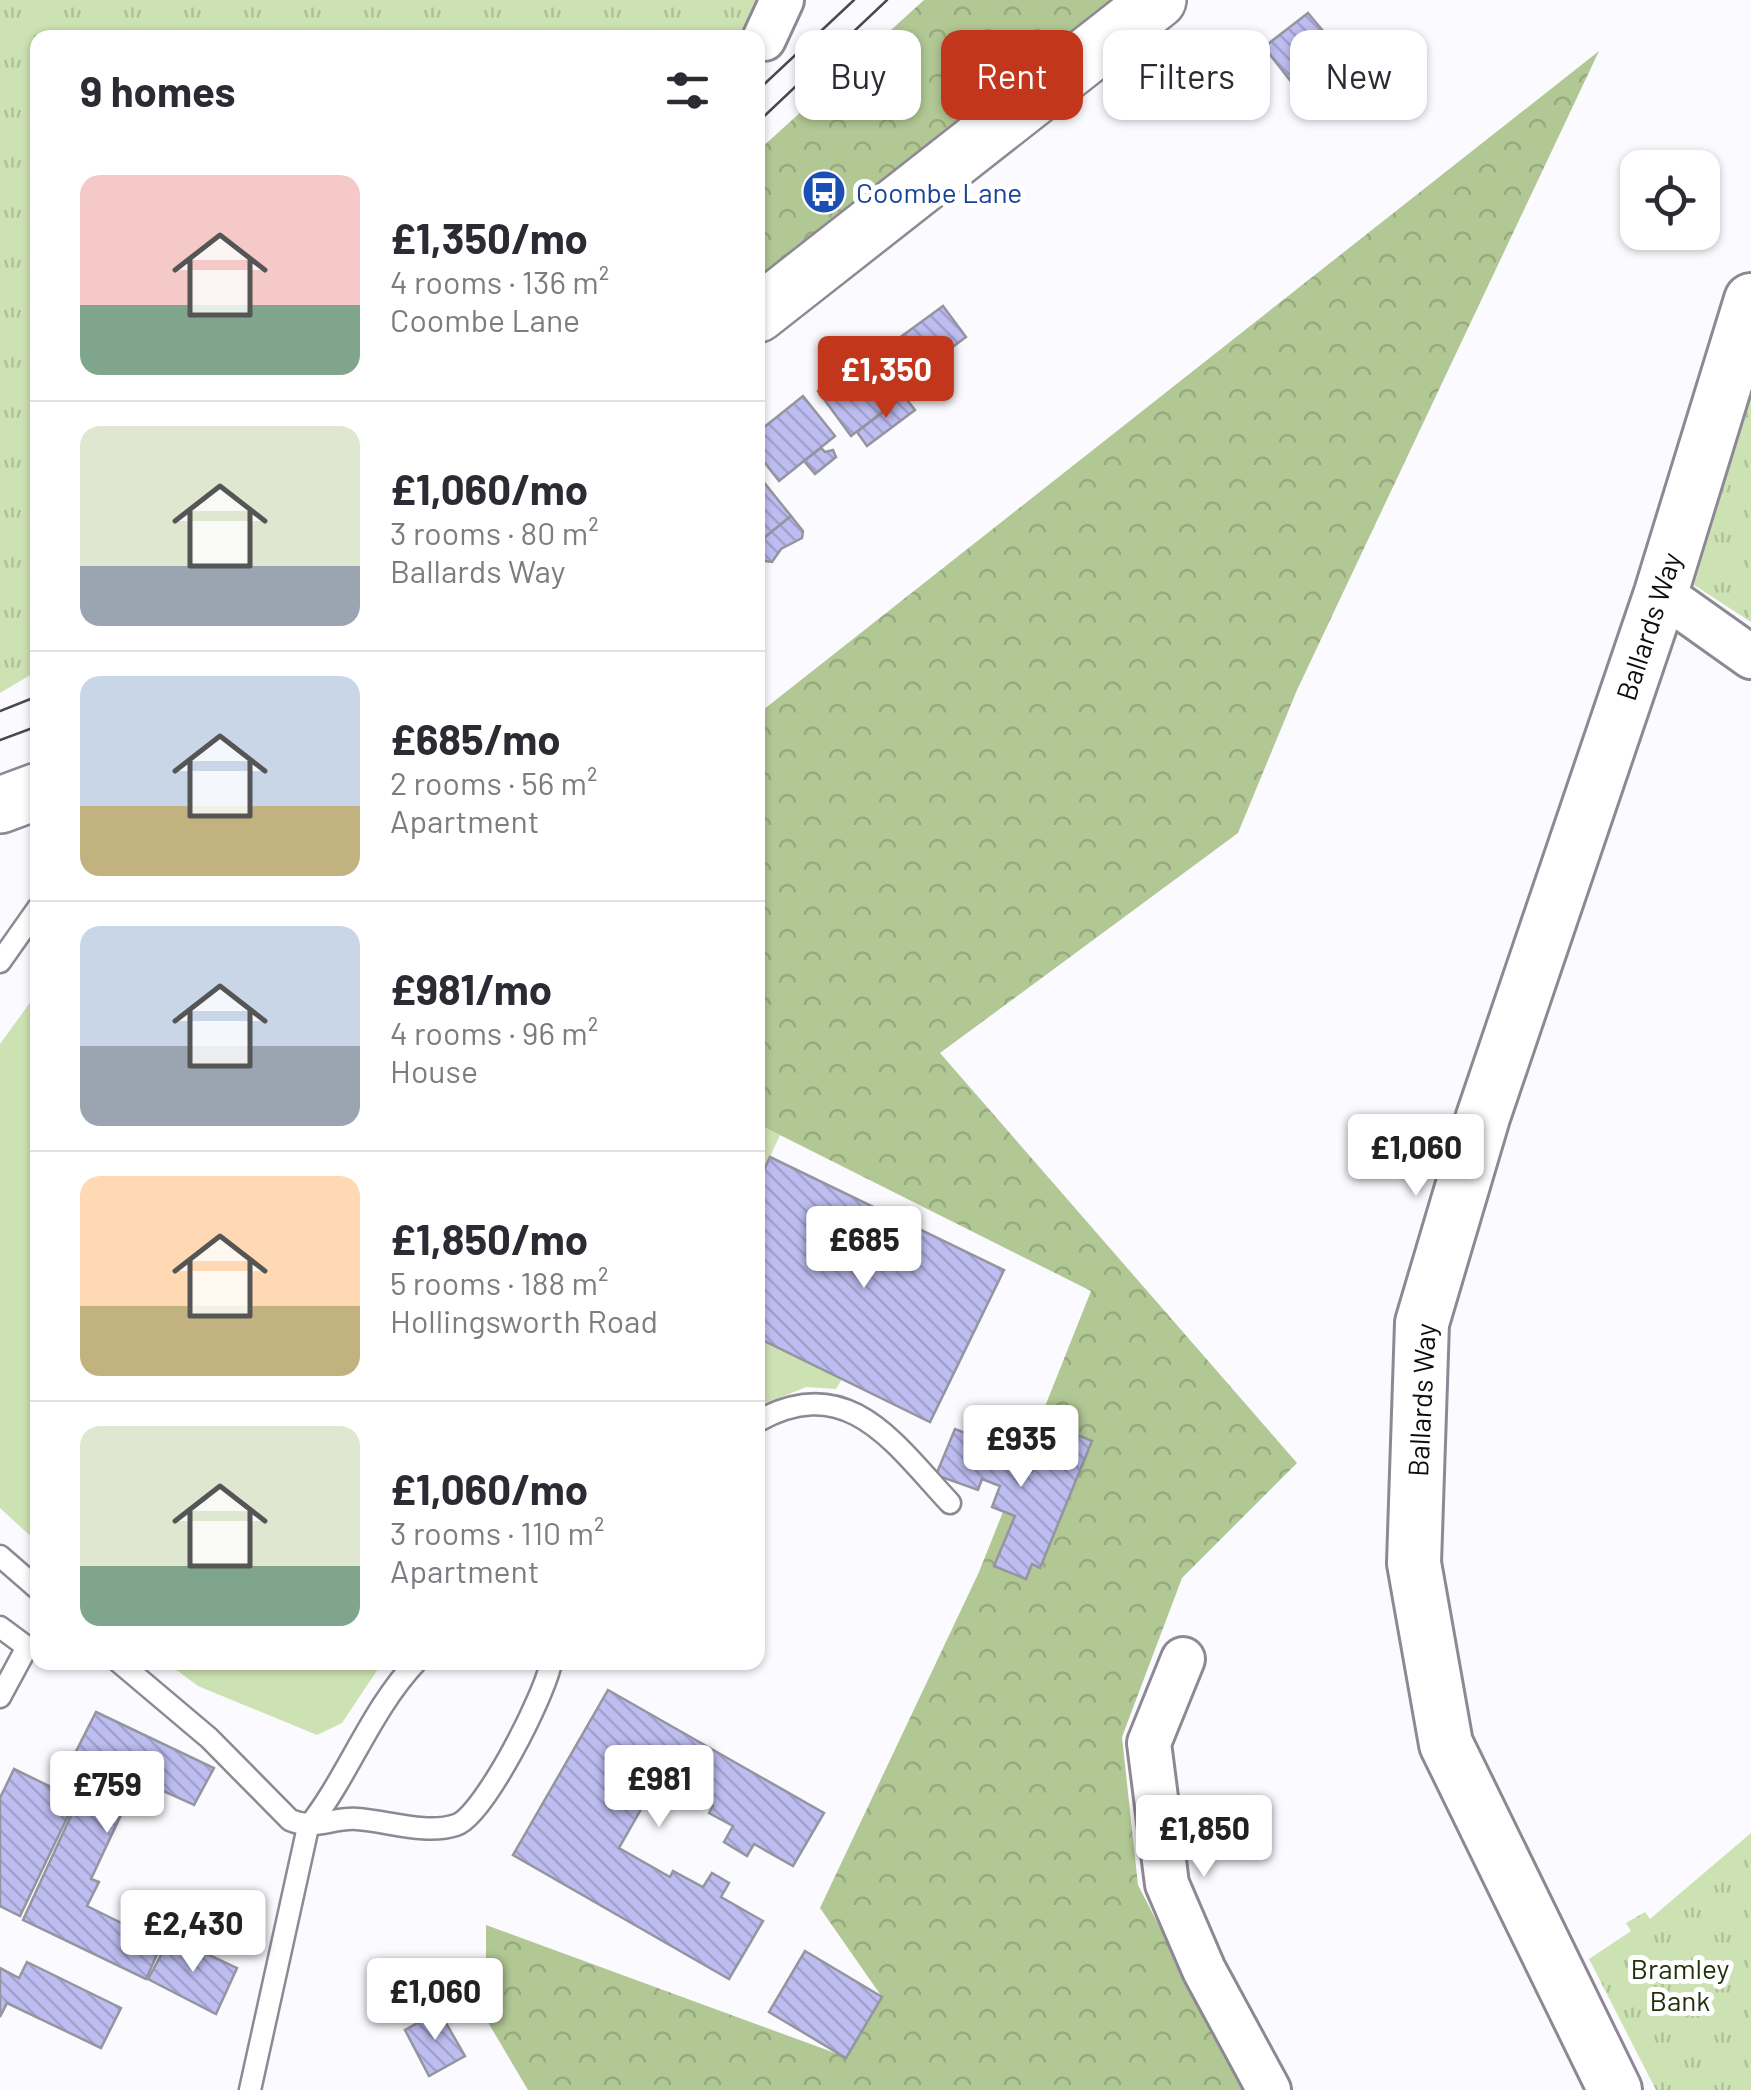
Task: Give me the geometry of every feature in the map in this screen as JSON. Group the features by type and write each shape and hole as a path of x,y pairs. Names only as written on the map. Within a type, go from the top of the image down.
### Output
{"main road":[{"path":"765,309 1158,0"},
{"path":"0,805 30,794"}],"street":[{"path":"765,37 782,0"},
{"name":"Ballards Way","path":"1614,2090 1446,1744 1414,1563 1422,1323 1483,1118 1660,592 1751,300"},
{"path":"1660,592 1751,657"},
{"path":"1183,1659 1150,1743 1166,1884 1204,1970 1269,2090"}],"lane":[{"path":"0,962 30,919"},
{"path":"765,1417 778,1410 828,1402 875,1422 950,1503"},
{"path":"0,1556 30,1582"},
{"path":"0,1627 27,1647 0,1697"},
{"path":"129,1670 220,1747 290,1820 308,1828 353,1818 440,1829 464,1822 486,1794 538,1700 548,1670"},
{"path":"250,2090 308,1828 332,1796 387,1693 409,1670"}],"green space":[{"path":"0,0 804,0 765,35 765,30 30,30 30,675 0,693"},
{"path":"924,0 1126,0 1083,34 1083,30 941,30 941,120 974,120 765,285 765,145 795,117 921,120 921,30 891,30"},
{"path":"1599,51 1297,690 1238,833 940,1053 1297,1463 1182,1578 1122,1737 1138,1885 1244,2090 528,2090 486,2019 486,1925 846,2057 882,1997 820,1908 979,1572 1091,1291 765,1128 765,708"},
{"path":"1751,397 1751,622 1694,585"},
{"path":"30,1003 30,1536 0,1508 0,1044"},
{"path":"765,1128 780,1135 765,1168"},
{"path":"765,1341 842,1379 836,1389 806,1387 765,1404"},
{"path":"176,1670 377,1670 342,1723 317,1735 198,1686"},
{"name":"Bramley Bank","path":"1751,1833 1751,2090 1656,2090 1589,1959 1631,1931 1626,1923 1645,1912 1650,1919"}],"building":[{"path":"1308,13 1322,30 1290,30 1290,80 1270,55 1270,42"},
{"path":"943,306 966,337 915,375 891,344"},
{"path":"875,357 904,396 851,436 818,391 851,366 856,372"},
{"path":"803,396 835,436 779,481 765,463 765,426"},
{"path":"904,396 915,410 867,446 857,432"},
{"path":"821,448 825,452 833,450 836,457 815,474 804,461"},
{"path":"765,484 791,516 765,537"},
{"path":"791,516 803,531 802,538 781,549 772,562 765,561 765,537"},
{"path":"770,1157 1004,1270 930,1422 765,1341 765,1168"},
{"path":"1051,1424 1092,1441 1040,1568 1032,1564 1026,1579 994,1566 1015,1516 992,1507 1000,1486 982,1479 978,1490 936,1475 955,1429 995,1444 991,1456 1032,1472"},
{"path":"608,1690 824,1813 793,1866 754,1844 747,1856 724,1842 733,1826 709,1813 713,1806 660,1776 619,1848 670,1877 673,1871 703,1887 712,1873 729,1883 721,1897 763,1921 729,1979 513,1855"},
{"path":"96,1712 214,1768 194,1805 146,1783 135,1804 127,1802 91,1879 99,1882 87,1906 162,1943 146,1979 23,1920 80,1796 59,1785"},
{"path":"14,1769 76,1799 20,1916 0,1906 0,1798"},
{"path":"171,1937 237,1968 216,2014 148,1979"},
{"path":"805,1951 882,1997 846,2058 769,2012"},
{"path":"27,1962 121,2008 101,2048 7,2003 0,2017 0,1968 19,1978"},
{"path":"439,2011 465,2056 429,2076 405,2030"}],"tram line":[{"path":"765,83 854,0"},
{"path":"765,115 887,0"},
{"path":"0,711 30,699"},
{"path":"0,740 30,729"}],"place":[{"name":"Coombe Lane","path":"824,192"}]}
